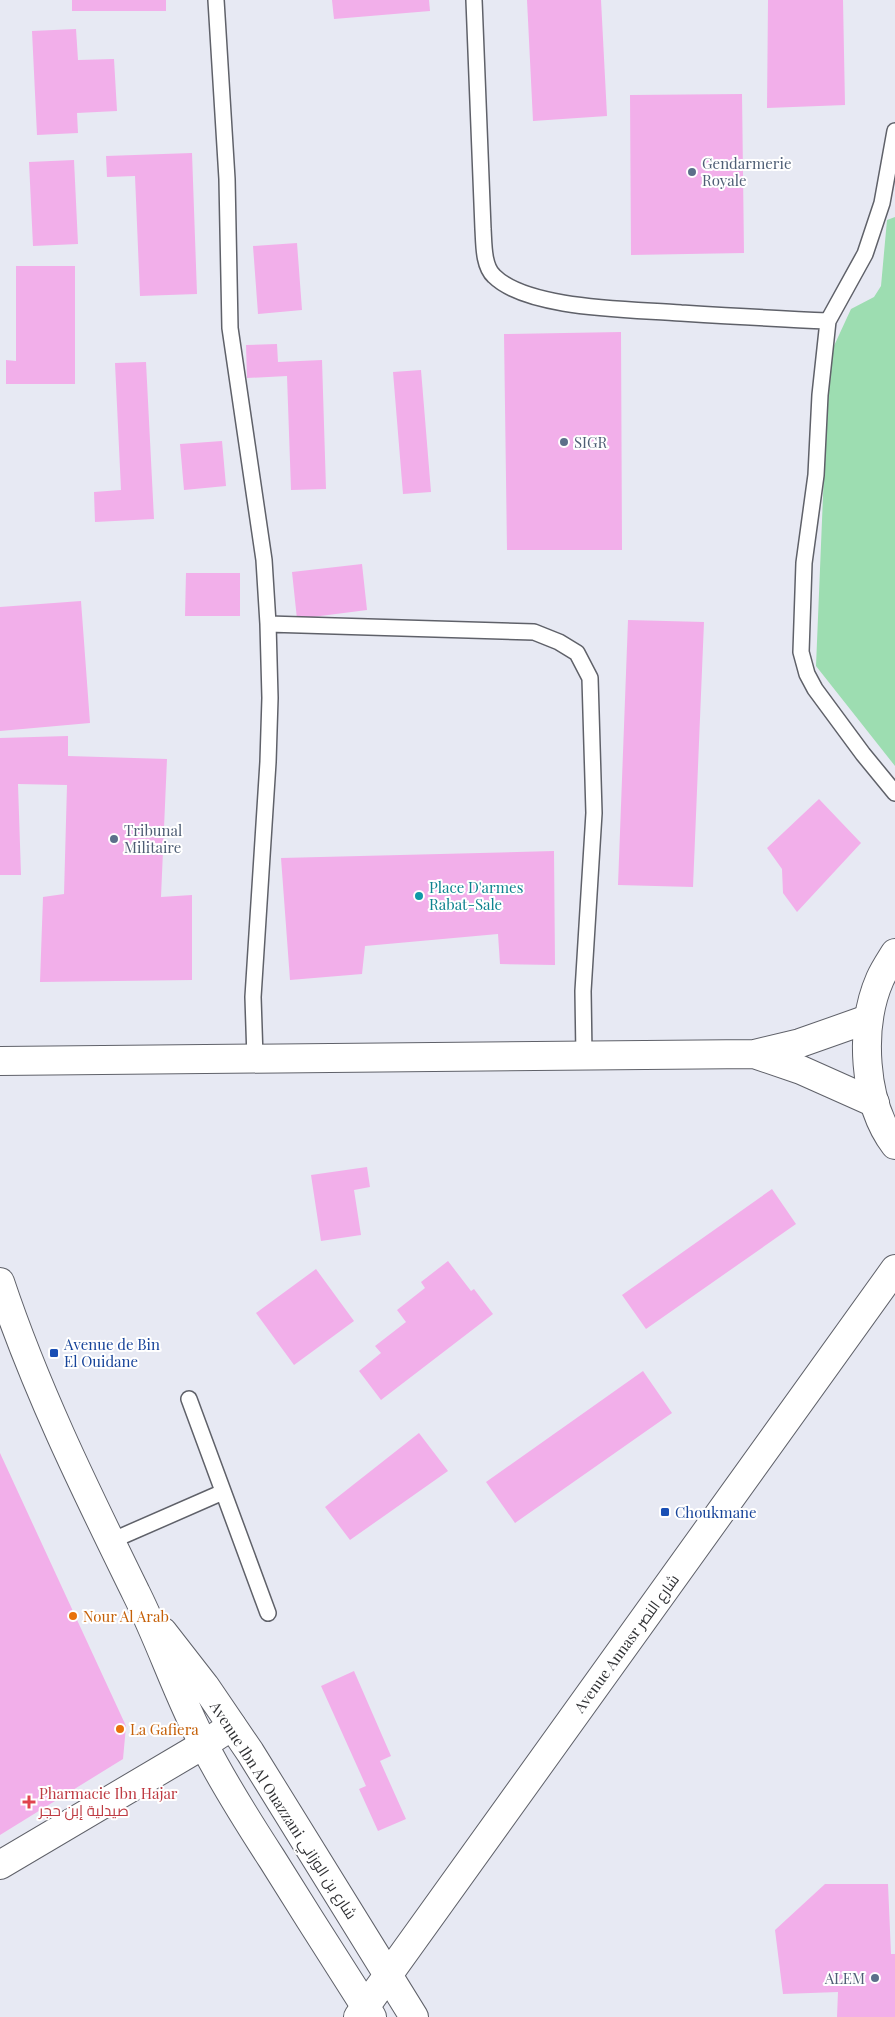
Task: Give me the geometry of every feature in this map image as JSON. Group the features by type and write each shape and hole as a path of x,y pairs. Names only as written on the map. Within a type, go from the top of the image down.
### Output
{"main road":[{"path":"895,953 880,980 868,1019 867,1061 875,1103 895,1145"},
{"path":"0,1061 754,1054 800,1043 868,1019"},
{"path":"754,1054 801,1070 875,1103"},
{"name":"Avenue Annasr شارع النصر","path":"365,2014 389,1974 895,1269"},
{"name":"Avenue Ibn Al Ouazzani شارع بن الوزاني","path":"0,1282 61,1437 144,1610 172,1678 204,1745 243,1814 365,2014"},
{"name":"Avenue Ibn Al Ouazzani شارع بن الوزاني","path":"144,1610 176,1647 232,1726 389,1974 414,2017"},
{"path":"0,1865 204,1745 232,1726"}],"lane":[{"path":"216,0 227,179 230,328 264,560 268,624 268,762 253,997 255,1058"},
{"path":"474,0 483,229 487,262 493,275 512,289 540,298 589,306 828,322"},
{"path":"895,131 882,203 865,254 828,322 820,395 816,475 804,563 801,652 807,674 815,689 863,754 895,793"},
{"path":"268,624 534,632 560,642 577,653 590,678 594,813 583,991 584,1056"},
{"path":"190,1399 268,1613"},
{"path":"110,1541 223,1492"}],"green space":[{"path":"895,217 895,766 816,666 828,375 833,348 851,309 874,297 881,286 887,220"}],"building":[{"path":"72,0 166,0 166,11 72,11"},
{"path":"332,0 429,0 430,11 334,19"},
{"path":"527,0 601,0 607,116 533,121"},
{"path":"768,0 843,0 845,105 767,108"},
{"path":"76,29 78,60 114,59 117,111 77,113 78,133 37,135 32,31"},
{"path":"742,94 744,253 631,255 630,95"},
{"path":"192,153 197,294 140,296 135,176 107,177 106,156"},
{"path":"74,160 78,244 33,246 29,162"},
{"path":"297,243 302,310 258,314 253,246"},
{"path":"16,266 75,266 75,384 6,384 6,360 16,361"},
{"name":"SIGR","path":"621,332 622,550 507,550 504,334"},
{"path":"277,344 278,362 322,360 326,489 291,490 287,376 247,378 246,345"},
{"path":"146,362 154,519 95,522 94,492 121,490 115,363"},
{"path":"421,370 431,492 403,494 393,372"},
{"path":"222,441 226,486 184,490 180,444"},
{"path":"362,564 367,610 297,619 292,572"},
{"path":"186,573 240,573 240,616 185,616"},
{"path":"81,601 90,723 0,731 0,607"},
{"path":"628,620 704,622 693,887 618,885"},
{"name":"Tribunal Militaire","path":"68,736 68,756 167,759 161,897 192,895 192,980 40,982 43,897 64,894 67,785 18,784 21,875 0,875 0,738"},
{"path":"819,799 861,843 797,912 783,893 782,869 767,848"},
{"name":"Place D'armes Rabat-Sale","path":"554,851 555,965 500,964 498,934 365,946 362,974 290,980 281,858"},
{"path":"367,1167 370,1187 354,1190 361,1235 321,1241 311,1175"},
{"path":"772,1189 796,1224 646,1329 622,1295"},
{"path":"448,1261 471,1291 474,1289 493,1314 381,1400 359,1371 381,1353 375,1346 406,1322 397,1310 425,1288 421,1282"},
{"path":"316,1269 354,1321 294,1365 256,1313"},
{"path":"643,1371 672,1413 515,1523 486,1482"},
{"path":"419,1433 448,1471 350,1540 325,1507"},
{"path":"0,1453 126,1726 123,1759 0,1835"},
{"path":"354,1671 391,1756 380,1761 406,1819 378,1831 359,1789 366,1786 321,1686"},
{"path":"825,1884 888,1884 891,1954 895,1954 895,2017 837,2017 838,1992 783,1994 775,1930"}],"place":[{"name":"Gendarmerie Royale","path":"692,172"},
{"name":"SIGR","path":"564,442"},
{"name":"Tribunal Militaire","path":"114,839"},
{"name":"Place D'armes Rabat-Sale","path":"419,896"},
{"name":"Avenue de Bin El Ouidane","path":"54,1353"},
{"name":"Choukmane","path":"665,1512"},
{"name":"Nour Al Arab","path":"73,1616"},
{"name":"La Gafiera","path":"120,1729"},
{"name":"Pharmacie Ibn Hajar صيدلية إبن حجر","path":"29,1802"},
{"name":"ALEM","path":"875,1978"}]}
